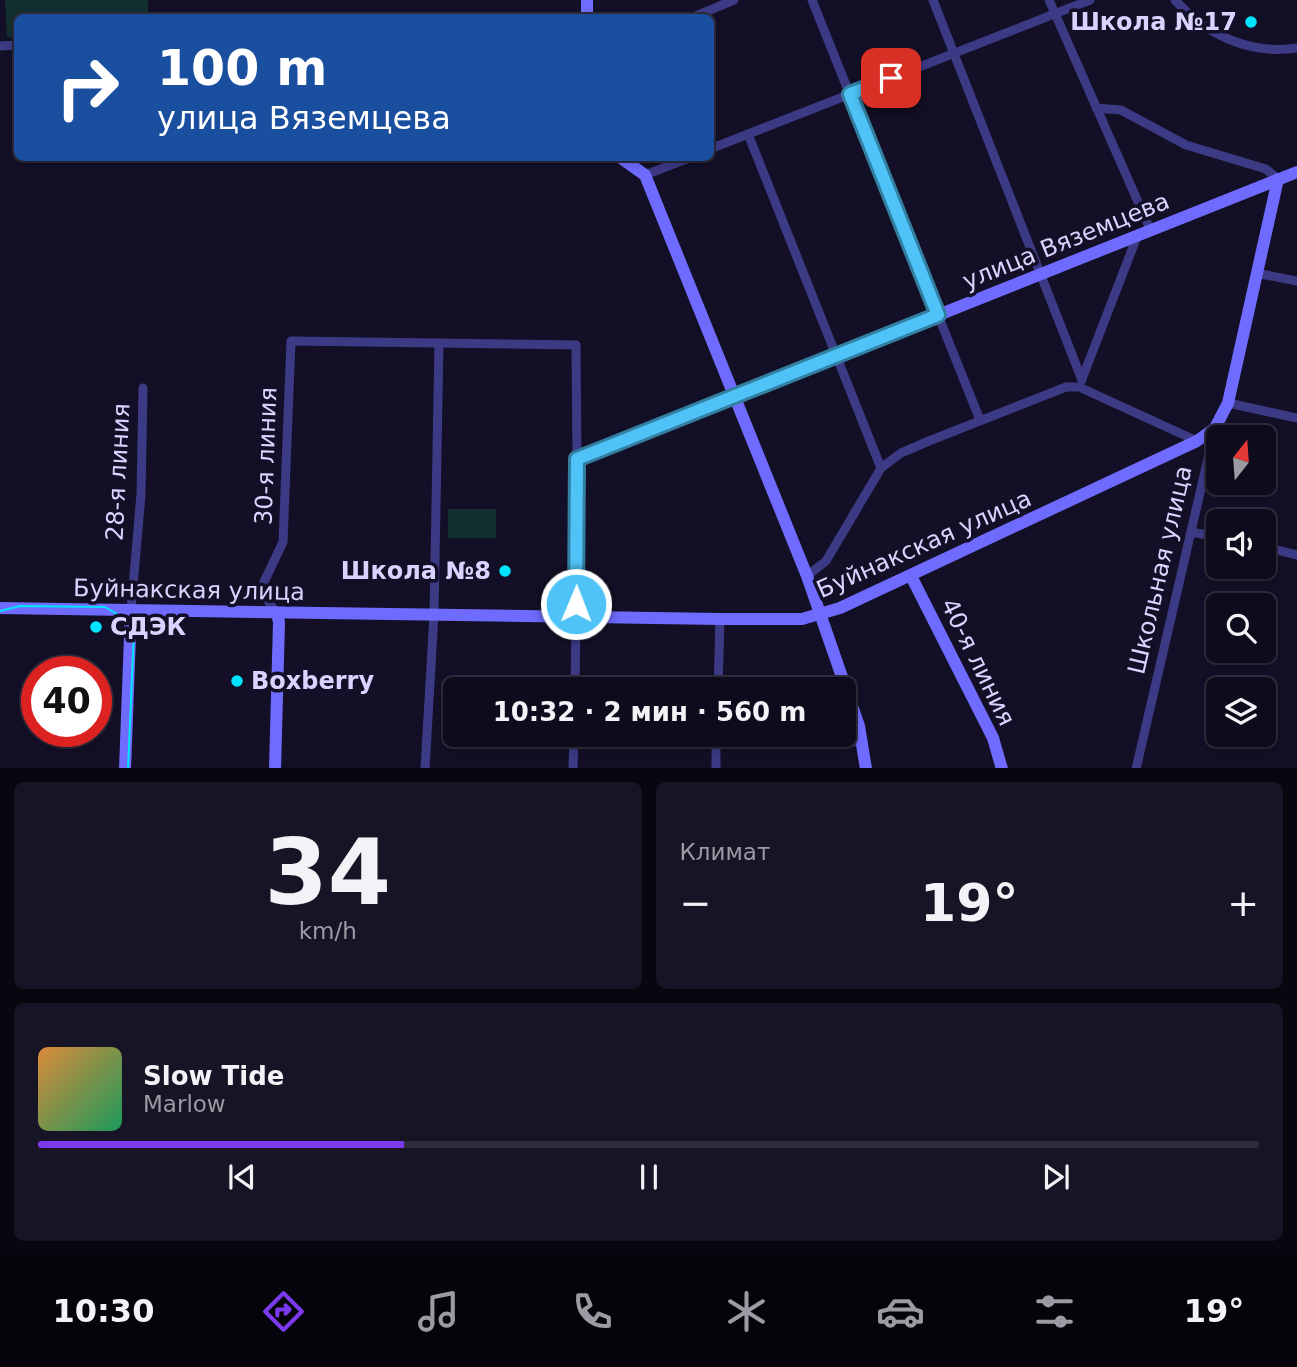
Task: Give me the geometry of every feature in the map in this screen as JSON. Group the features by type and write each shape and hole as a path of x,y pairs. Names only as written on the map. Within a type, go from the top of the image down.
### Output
{"street":[{"path":"701,14 734,0"},
{"path":"812,0 981,420"},
{"path":"933,0 1080,384"},
{"path":"1049,0 1096,108 1144,232 1080,384"},
{"path":"714,147 1090,0"},
{"path":"1175,0 1207,29 1231,41 1257,48 1297,48"},
{"path":"1096,108 1121,110 1186,145 1266,169 1278,179"},
{"path":"748,134 881,468"},
{"path":"625,161 645,175 807,576 863,742 866,768"},
{"path":"645,175 681,161"},
{"name":"улица Вяземцева","path":"577,459 1297,172"},
{"name":"Школьная улица","path":"1217,425 1228,403 1278,179"},
{"path":"1256,273 1297,281"},
{"name":"30-я линия","path":"275,768 279,622 268,600 264,582 284,542 291,341 439,343"},
{"path":"425,768 434,614 439,343 576,345 575,677"},
{"path":"807,576 826,561 881,468 901,453 1066,387 1080,384 1198,441"},
{"name":"28-я линия","path":"125,768 131,610 141,494 143,388"},
{"path":"1228,403 1297,418"},
{"name":"Буйнакская улица","path":"0,608 276,614 802,619 840,608 911,576 1206,435"},
{"name":"Школьная улица","path":"1136,768 1206,467"},
{"path":"1191,532 1206,535"},
{"path":"1276,550 1297,555"},
{"name":"40-я линия","path":"911,576 993,738 1002,768"},
{"path":"718,677 720,619"},
{"path":"856,742 863,742"},
{"path":"573,768 574,747"},
{"path":"716,747 716,768"}],"green space":[{"path":"5,0 148,0 148,14 14,14 14,37 7,37"},
{"path":"448,509 496,509 496,538 448,538"}],"tram line":[{"path":"0,611 20,606 105,607 130,622 134,632 128,768"}],"place":[{"name":"Школа №17","path":"1251,22"},
{"name":"Школа №8","path":"505,571"},
{"name":"СДЭК","path":"96,627"},
{"name":"Boxberry","path":"237,681"}],"route":[{"path":"576,604 577,459 938,315 850,94 891,78"}]}
